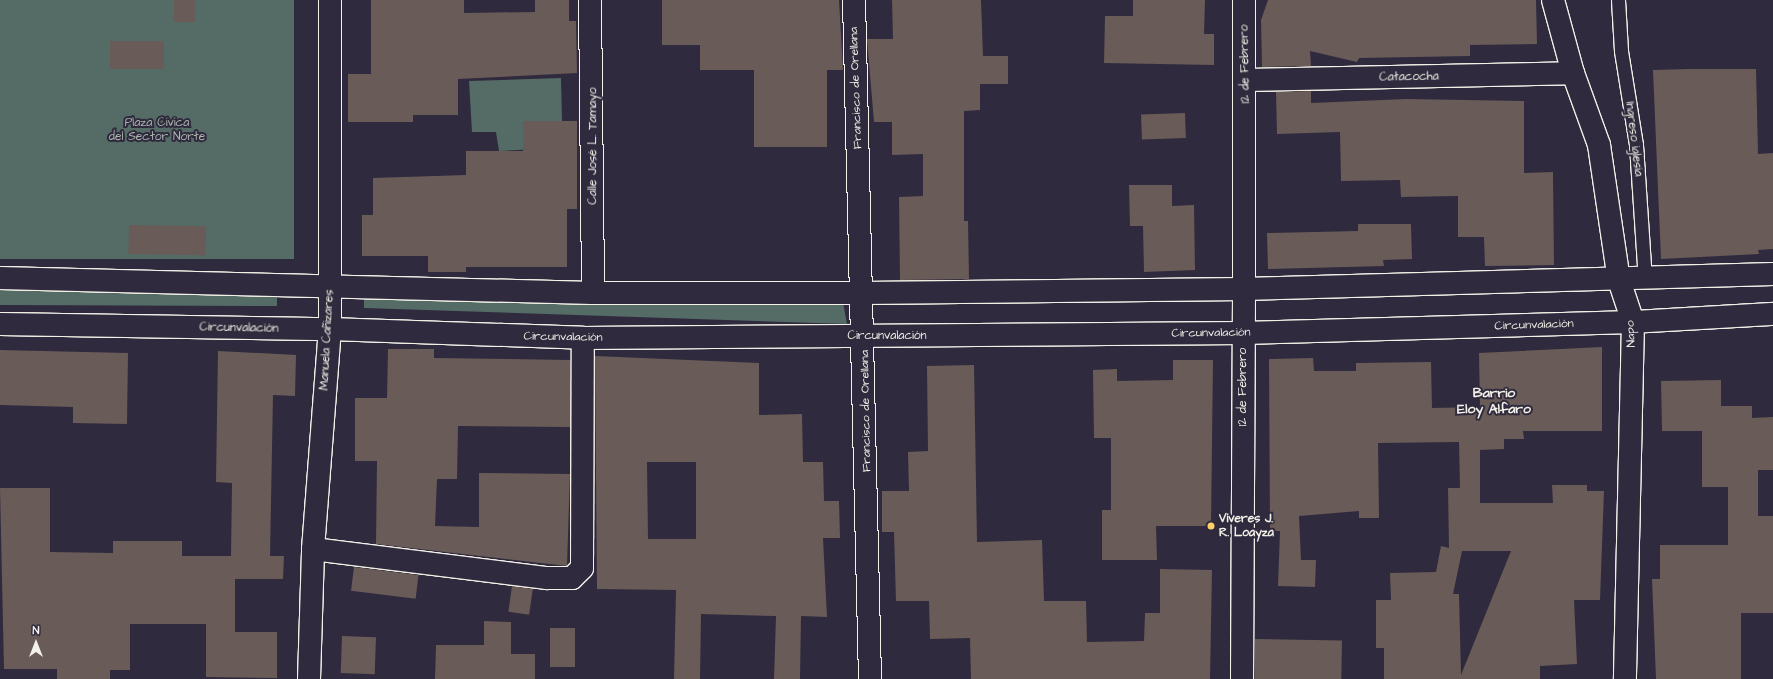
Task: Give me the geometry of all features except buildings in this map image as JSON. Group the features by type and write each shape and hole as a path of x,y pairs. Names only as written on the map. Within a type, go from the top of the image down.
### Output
{"street":[{"name":"Manuela Cañizares","path":"309,679 313,549 330,329 330,0"},
{"name":"Calle José L. Tamayo","path":"590,0 593,293"},
{"name":"Francisco de Orellana","path":"854,0 864,336 870,679"},
{"name":"12 de Febrero","path":"1242,679 1243,333 1246,80 1244,0"},
{"name":"Napo","path":"1553,0 1573,73 1599,145 1619,280 1633,322 1625,679"},
{"name":"Catacocha","path":"1246,80 1573,73"},
{"path":"0,278 330,285 593,293 862,293 1244,289 1619,280 1773,274"},
{"name":"Circunvalación","path":"0,324 330,329 583,338 1243,333 1633,322 1773,314"},
{"path":"313,549 546,578 572,578 582,568 583,338"}],"lane":[{"name":"Ingreso iglesia","path":"1618,0 1620,51 1636,145 1645,279"}],"green space":[{"name":"Plaza Cívica del Sector Norte","path":"0,0 294,0 294,259 0,259"},
{"path":"561,78 562,121 535,149 499,151 496,132 472,132 469,81"},
{"path":"0,279 277,286 277,306 0,305"},
{"path":"364,286 842,297 847,324 364,308"}],"place":[{"name":"Víveres J. R. Loayza","path":"1211,526"}],"district":[{"name":"Barrio Eloy Alfaro","path":"1494,402"}]}
